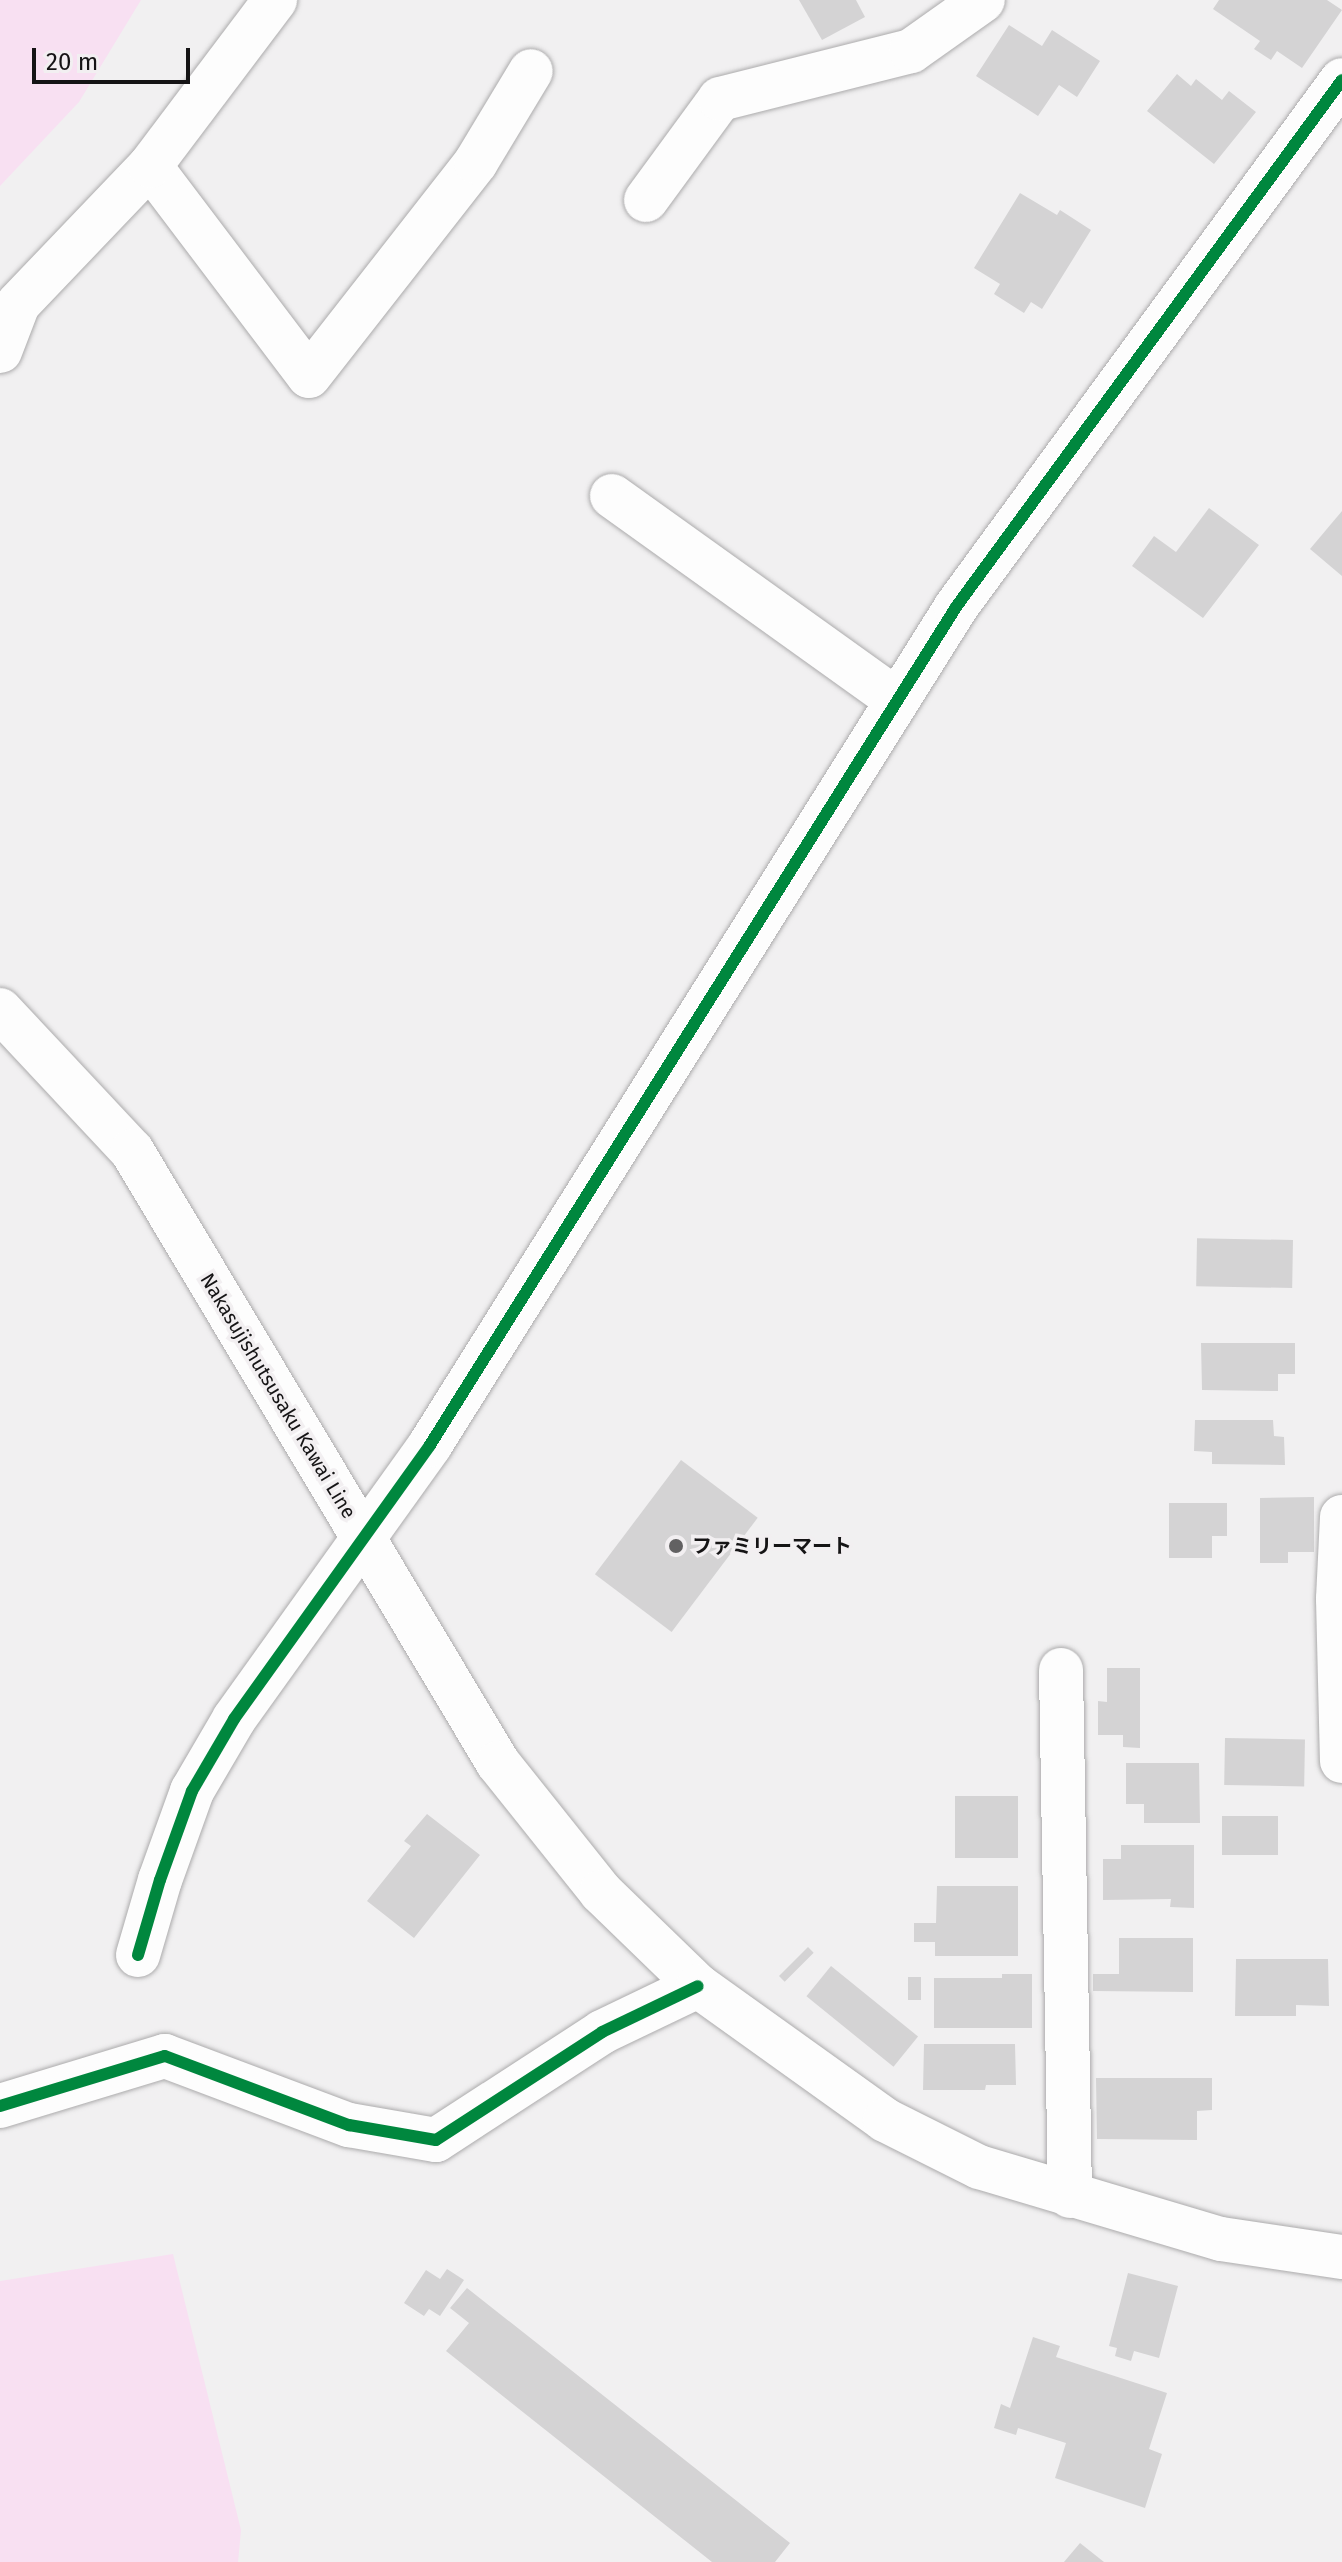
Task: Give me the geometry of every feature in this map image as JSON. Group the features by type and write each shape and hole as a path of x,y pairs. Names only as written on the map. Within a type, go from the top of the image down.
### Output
{"street":[{"path":"0,351 18,304 150,166 275,0"},
{"path":"646,200 720,99 911,51 983,0"},
{"path":"150,166 309,376 476,162 531,71"},
{"path":"138,1955 160,1880 192,1791 234,1719 430,1445 956,607 1342,80"},
{"path":"612,496 897,700"},
{"name":"Nakasujishutsusaku Kawai Line","path":"0,1010 132,1151 498,1763 601,1892 698,1986 885,2120 979,2167 1221,2239 1342,2257"},
{"path":"1342,1517 1342,1761"},
{"path":"1061,1670 1070,2196"},
{"path":"0,2106 165,2056 349,2125 436,2140 602,2032 698,1986"}],"shaded area":[{"path":"0,0 141,0 79,102 0,186"},
{"path":"173,2254 241,2530 238,2562 0,2562 0,2281"}],"building":[{"path":"799,0 856,0 865,17 822,40"},
{"path":"1219,0 1327,0 1342,10 1302,68 1277,51 1271,60 1254,49 1260,41 1213,9"},
{"path":"1009,25 1042,46 1052,30 1100,61 1077,97 1059,85 1038,116 976,76"},
{"path":"1177,74 1191,86 1196,79 1222,100 1229,91 1256,112 1214,164 1147,111"},
{"path":"1020,193 1057,215 1060,210 1091,230 1042,309 1031,302 1024,313 994,294 1000,284 974,268"},
{"path":"1209,508 1259,545 1203,618 1132,566 1154,536 1176,552"},
{"path":"1342,511 1342,576 1310,549"},
{"path":"1197,1238 1293,1240 1292,1288 1196,1286"},
{"path":"1201,1343 1295,1343 1295,1374 1278,1374 1278,1391 1202,1390"},
{"path":"1195,1420 1273,1420 1274,1436 1284,1437 1285,1465 1212,1464 1212,1452 1194,1451"},
{"name":"ファミリーマート","path":"681,1460 758,1518 672,1632 595,1574"},
{"path":"1314,1497 1314,1552 1288,1552 1288,1563 1260,1563 1260,1498"},
{"path":"1169,1503 1227,1503 1227,1536 1212,1536 1212,1558 1169,1558"},
{"path":"1107,1668 1140,1668 1140,1748 1123,1747 1123,1735 1098,1735 1098,1701 1107,1702"},
{"path":"1225,1738 1305,1739 1304,1786 1224,1785"},
{"path":"1126,1763 1199,1763 1200,1823 1144,1823 1144,1804 1126,1804"},
{"path":"955,1796 1018,1796 1018,1858 955,1858"},
{"path":"427,1814 480,1855 414,1938 367,1901 411,1846 404,1841"},
{"path":"1222,1816 1278,1816 1278,1855 1222,1855"},
{"path":"1121,1845 1194,1845 1194,1908 1170,1907 1171,1899 1103,1900 1103,1859 1121,1859"},
{"path":"937,1886 1018,1886 1018,1956 935,1956 935,1942 914,1942 914,1923 936,1923"},
{"path":"1119,1938 1193,1938 1193,1992 1093,1991 1093,1974 1119,1974"},
{"path":"808,1947 814,1953 785,1982 779,1976"},
{"path":"1236,1959 1328,1959 1329,2006 1296,2005 1296,2016 1235,2016"},
{"path":"831,1966 918,2036 893,2067 806,1996"},
{"path":"1002,1974 1032,1974 1032,2028 934,2028 934,1978 1002,1978"},
{"path":"908,1977 921,1977 921,2000 908,2000"},
{"path":"924,2044 1015,2044 1016,2085 986,2085 985,2090 923,2090"},
{"path":"1096,2078 1212,2078 1212,2110 1197,2111 1197,2140 1097,2139"},
{"path":"447,2269 464,2280 440,2316 429,2309 424,2316 404,2303 426,2270 440,2279"},
{"path":"1128,2273 1178,2286 1159,2358 1134,2351 1131,2361 1115,2356 1117,2348 1109,2346"},
{"path":"467,2288 790,2543 775,2562 712,2562 446,2351 469,2323 450,2308"},
{"path":"1033,2337 1060,2346 1056,2357 1167,2393 1149,2449 1162,2454 1145,2508 1055,2478 1066,2443 1018,2428 1016,2435 994,2428 1001,2404 1010,2408"},
{"path":"1080,2543 1104,2562 1064,2562"}],"cycle path":[{"path":"138,1955 160,1880 192,1791 234,1719 430,1445 956,607 1342,80"},
{"path":"0,2106 165,2056 349,2125 436,2140 602,2032 698,1986"}],"place":[{"name":"ファミリーマート","path":"676,1546"}]}
